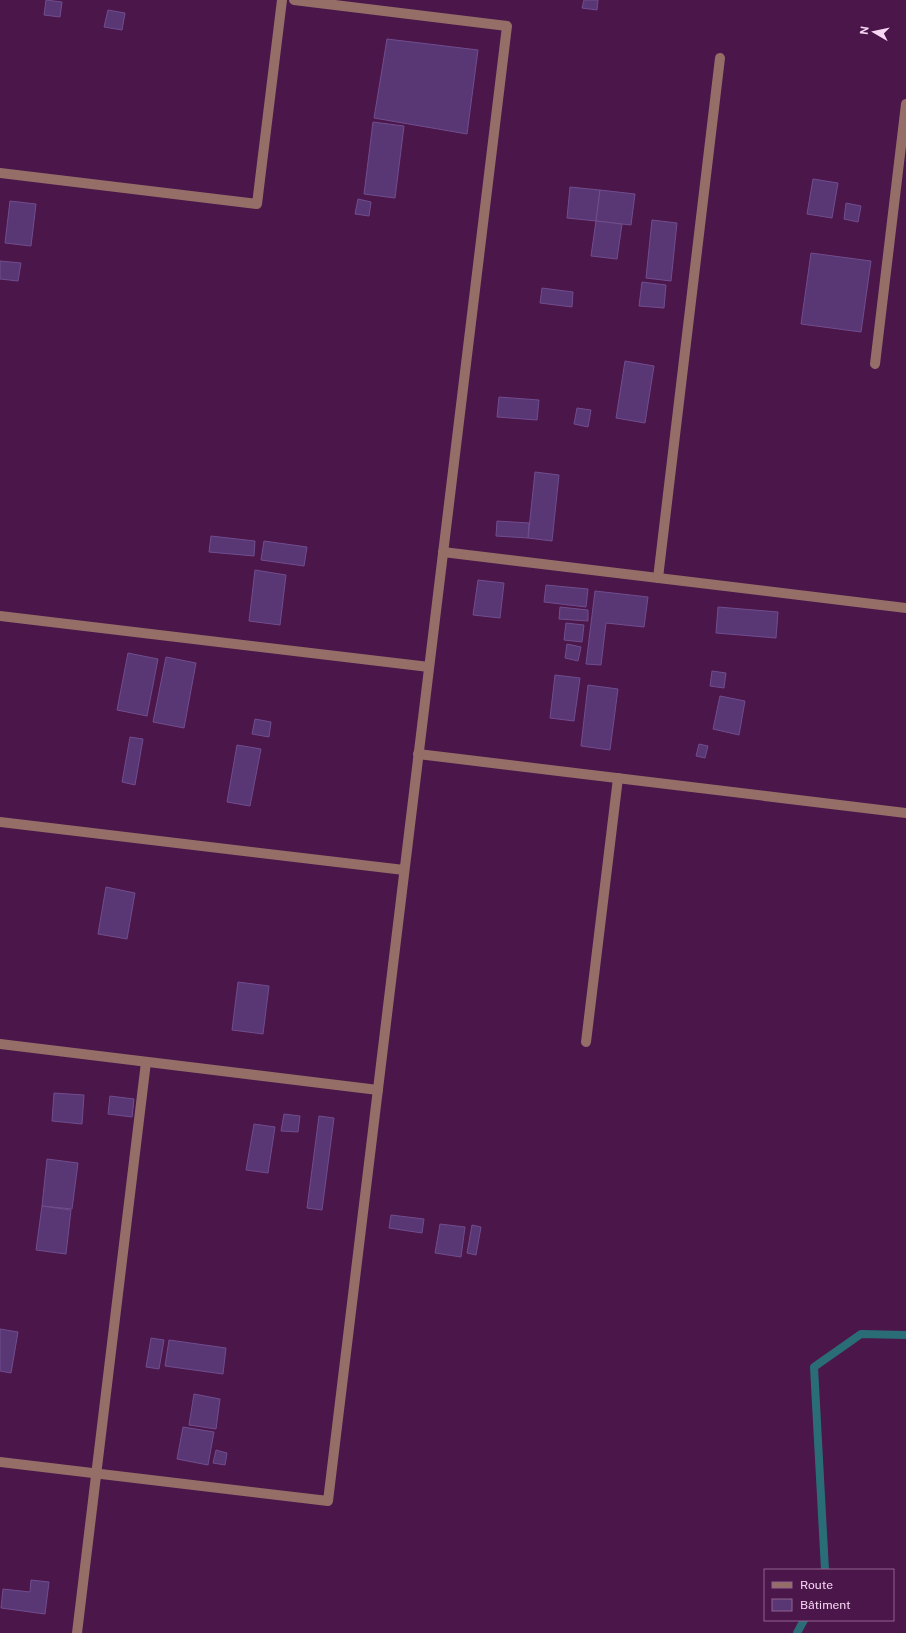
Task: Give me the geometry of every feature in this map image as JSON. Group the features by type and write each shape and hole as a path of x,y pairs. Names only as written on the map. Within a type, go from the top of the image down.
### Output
{"street":[{"path":"0,173 258,204 282,0"},
{"path":"0,1462 328,1501 506,26 294,0"},
{"path":"658,578 720,58"},
{"path":"875,364 906,104"},
{"path":"443,552 906,608"},
{"path":"0,616 429,668"},
{"path":"418,754 906,813"},
{"path":"586,1042 618,778"},
{"path":"0,822 404,870"},
{"path":"0,1044 378,1090"},
{"path":"77,1633 146,1062"}],"building":[{"path":"46,0 62,2 60,17 44,15"},
{"path":"584,0 598,0 597,10 582,8"},
{"path":"108,10 125,13 122,30 104,27"},
{"path":"387,39 478,50 467,134 374,118"},
{"path":"373,122 404,126 395,198 364,194"},
{"path":"813,179 838,183 832,218 807,214"},
{"path":"570,187 600,190 596,221 567,218"},
{"path":"600,190 635,194 631,225 596,221"},
{"path":"358,199 371,202 369,216 355,214"},
{"path":"10,201 36,204 31,246 5,243"},
{"path":"846,203 861,206 858,222 844,219"},
{"path":"652,220 677,223 671,281 646,278"},
{"path":"596,221 622,224 617,259 591,256"},
{"path":"811,253 871,261 861,332 801,324"},
{"path":"0,261 21,263 18,281 0,279"},
{"path":"642,282 666,285 664,308 639,306"},
{"path":"542,288 573,292 572,307 540,303"},
{"path":"625,361 654,366 645,423 616,418"},
{"path":"499,397 539,400 537,420 497,417"},
{"path":"577,408 591,410 588,427 574,424"},
{"path":"535,472 559,475 552,541 528,538"},
{"path":"497,521 529,523 528,538 496,536"},
{"path":"211,536 255,541 254,556 209,552"},
{"path":"264,541 307,547 304,566 261,560"},
{"path":"255,570 286,575 280,625 249,621"},
{"path":"478,580 504,583 500,618 473,615"},
{"path":"546,585 588,589 586,607 544,602"},
{"path":"595,591 648,597 644,627 606,623 601,665 586,664"},
{"path":"560,607 588,610 588,621 559,619"},
{"path":"718,607 778,612 776,638 716,633"},
{"path":"566,623 584,625 582,642 564,640"},
{"path":"567,644 581,647 578,661 565,658"},
{"path":"128,653 158,659 147,716 117,710"},
{"path":"166,657 196,663 184,728 153,722"},
{"path":"712,671 726,673 724,688 710,686"},
{"path":"555,675 580,678 574,721 550,718"},
{"path":"588,685 618,689 610,750 581,746"},
{"path":"720,696 745,701 739,735 713,729"},
{"path":"255,719 271,722 269,737 252,734"},
{"path":"130,737 143,739 135,785 122,782"},
{"path":"699,744 708,746 705,758 696,756"},
{"path":"237,745 261,749 250,806 227,802"},
{"path":"106,887 135,893 127,939 98,934"},
{"path":"238,982 269,986 263,1034 232,1030"},
{"path":"54,1093 84,1095 82,1124 52,1121"},
{"path":"110,1096 134,1099 132,1117 108,1114"},
{"path":"284,1114 300,1116 298,1132 281,1131"},
{"path":"319,1116 334,1118 322,1210 307,1208"},
{"path":"254,1124 275,1127 268,1173 246,1170"},
{"path":"47,1159 78,1163 72,1209 42,1206"},
{"path":"42,1206 71,1210 66,1254 36,1250"},
{"path":"391,1215 424,1219 422,1233 389,1228"},
{"path":"440,1224 465,1227 461,1257 435,1253"},
{"path":"472,1225 481,1227 476,1255 467,1253"},
{"path":"0,1329 18,1332 11,1373 0,1371"},
{"path":"151,1338 164,1340 159,1369 146,1367"},
{"path":"169,1340 226,1348 223,1374 165,1366"},
{"path":"194,1394 220,1399 216,1429 189,1425"},
{"path":"183,1427 214,1432 208,1465 177,1459"},
{"path":"216,1450 227,1453 225,1465 213,1463"},
{"path":"31,1580 49,1582 45,1614 1,1608 3,1589 30,1592"}],"waterway":[{"path":"825,1569 814,1367 861,1334 906,1335"},
{"path":"797,1633 803,1621"}]}
